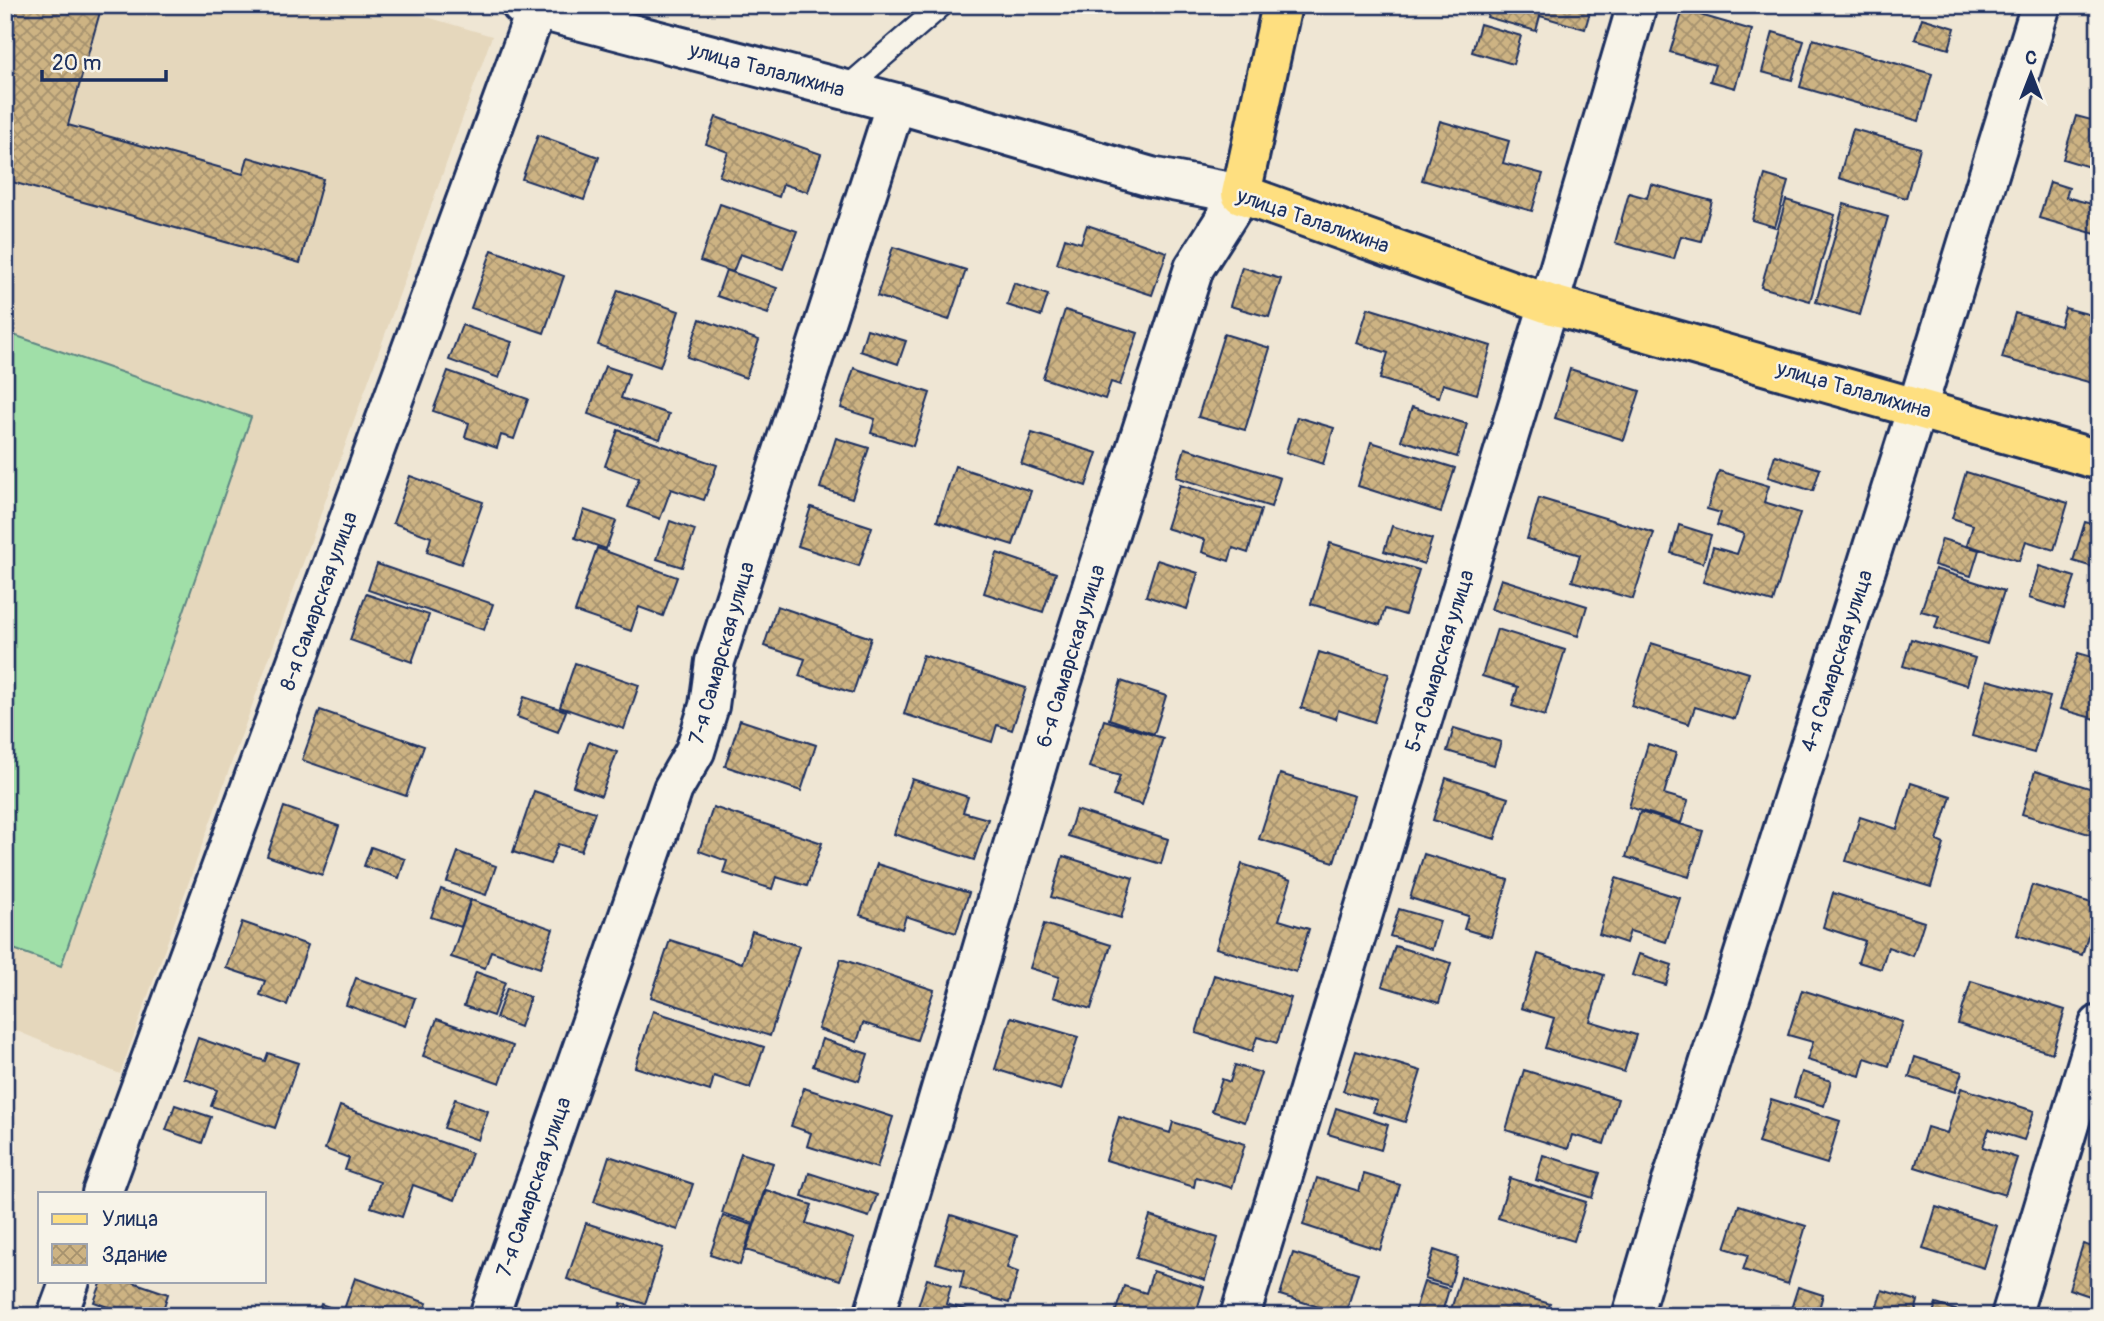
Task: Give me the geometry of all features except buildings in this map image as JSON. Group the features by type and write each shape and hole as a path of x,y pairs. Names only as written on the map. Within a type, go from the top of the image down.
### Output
{"main road":[{"name":"6-я Самарская улица","path":"1241,194 1282,5"},
{"name":"улица Талалихина","path":"1241,194 1549,304 2099,460"}],"street":[{"name":"5-я Самарская улица","path":"1240,1316 1549,304 1637,5"},
{"name":"4-я Самарская улица","path":"1632,1316 2041,5"},
{"name":"улица Талалихина","path":"528,7 896,103 1151,177 1241,194"},
{"name":"8-я Самарская улица","path":"102,1192 528,7"},
{"name":"7-я Самарская улица","path":"489,1316 673,789 695,751 709,706 715,661 896,103"},
{"name":"6-я Самарская улица","path":"874,1316 1059,690 1194,268 1241,194"},
{"path":"2011,1316 2099,1025"},
{"path":"57,1316 70,1282"}],"lane":[{"path":"844,90 942,5"}],"shaded area":[{"path":"5,5 386,5 492,36 120,1074 5,1026"}],"green space":[{"path":"5,332 251,417 61,966 5,946"}]}
